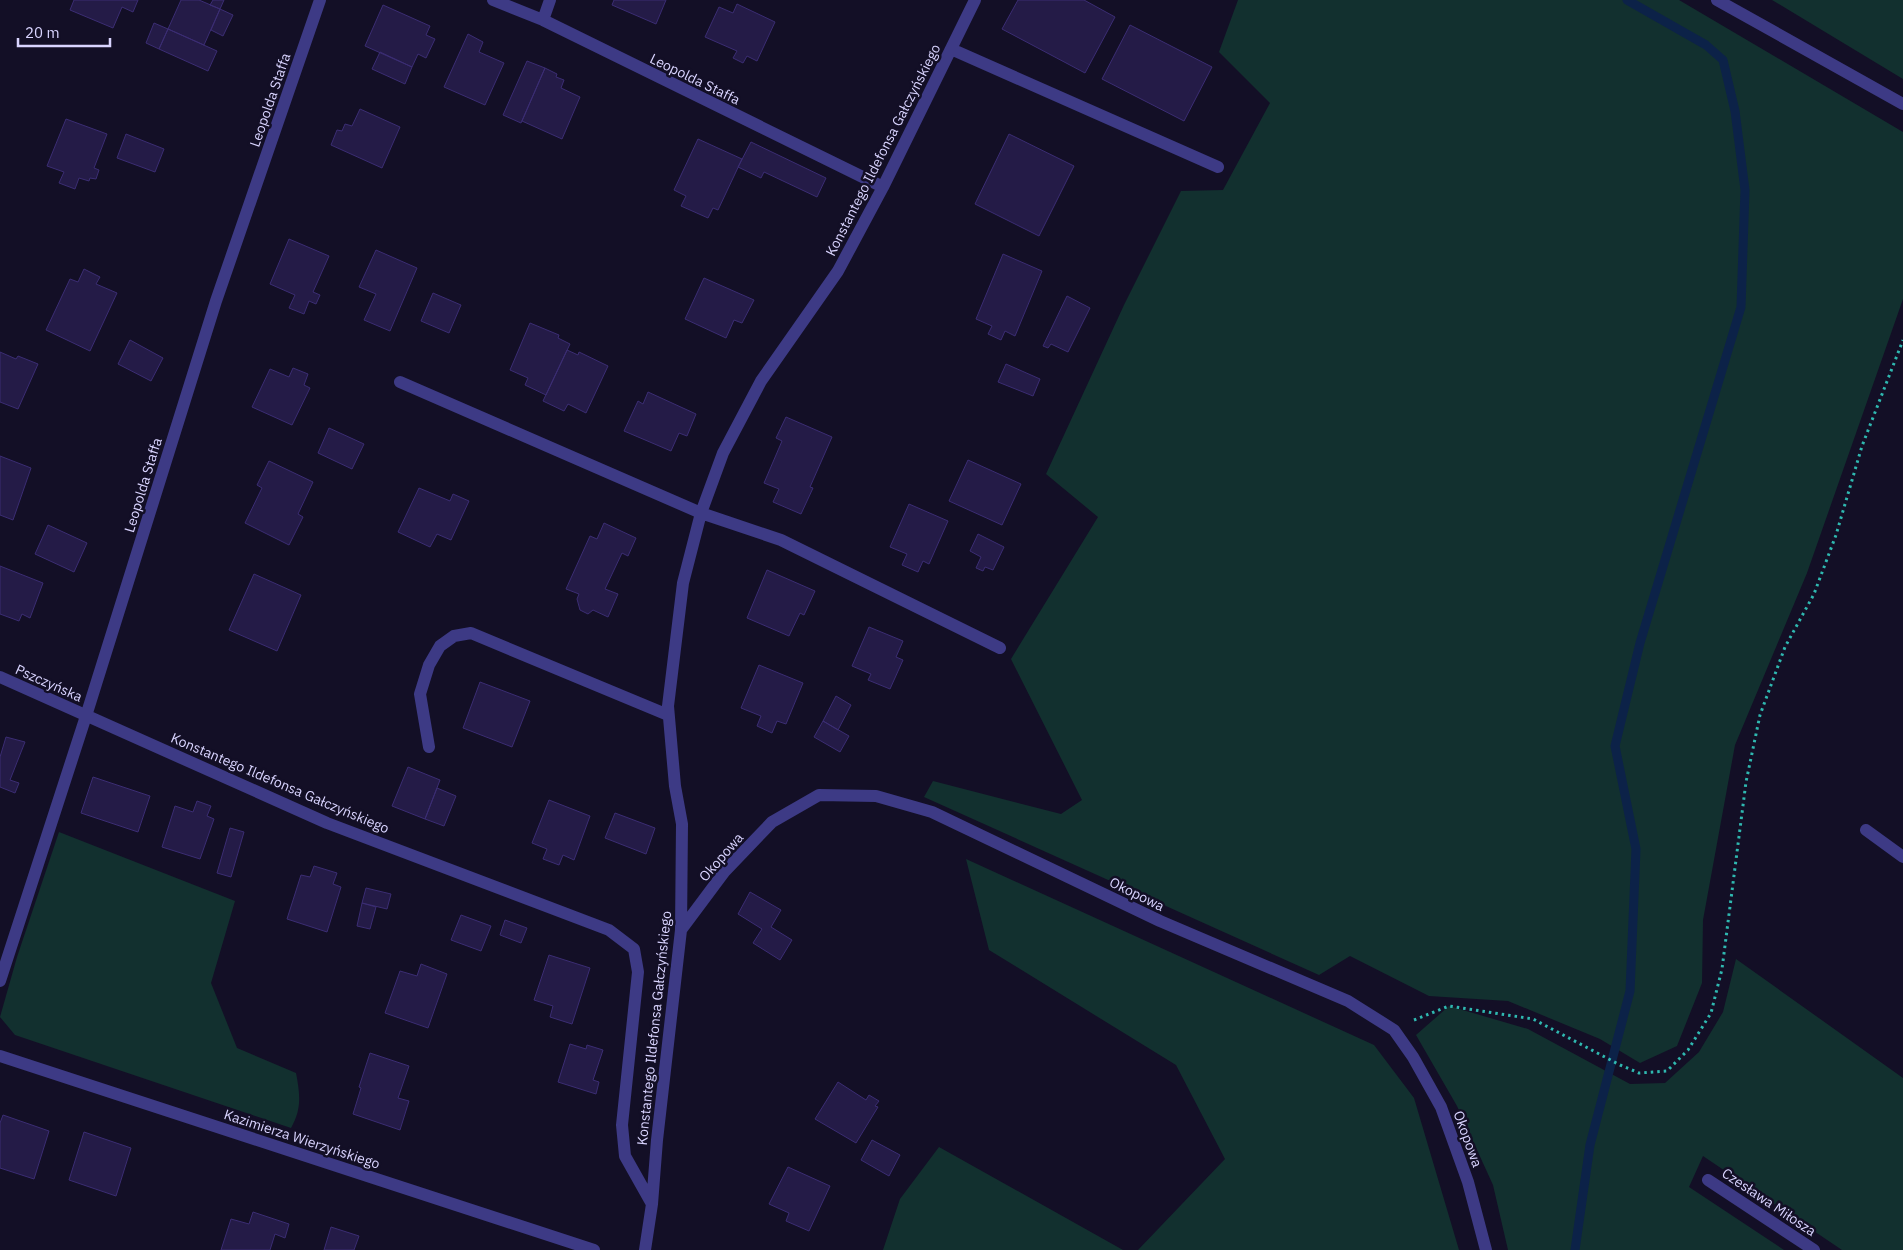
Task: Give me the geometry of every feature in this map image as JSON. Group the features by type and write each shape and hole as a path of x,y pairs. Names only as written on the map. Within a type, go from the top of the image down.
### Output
{"street":[{"name":"Leopolda Staffa","path":"0,981 86,716 216,301 320,0"},
{"name":"Leopolda Staffa","path":"493,0 543,20 883,188"},
{"path":"543,20 550,0"},
{"name":"Konstantego Ildefonsa Gałczyńskiego","path":"644,1250 652,1204 657,1140 681,930 682,824 675,786 668,715 683,583 701,513 723,453 761,381 838,271 883,188 975,0"},
{"path":"1717,0 1903,104"},
{"path":"951,49 1218,167"},
{"path":"400,382 701,513 781,540 1000,648"},
{"path":"429,748 420,694 429,665 440,646 454,636 471,633 668,715"},
{"name":"Pszczyńska","path":"0,677 86,716"},
{"name":"Konstantego Ildefonsa Gałczyńskiego","path":"86,716 327,823 610,930 634,949 638,972 622,1125 625,1156 652,1204"},
{"name":"Okopowa","path":"681,930 725,872 772,822 819,795 876,796 932,812 1160,921 1348,1001 1394,1030 1413,1057 1441,1107 1468,1182 1486,1250"},
{"path":"1866,830 1903,856"},
{"name":"Kazimierza Wierzyńskiego","path":"0,1056 594,1250"},
{"name":"Czesława Miłosza","path":"1708,1180 1814,1250"}],"path":[{"path":"1394,1030 1420,1016 1449,1006 1533,1019 1639,1073 1667,1071 1688,1050 1712,1013 1722,969 1746,782 1760,715 1785,648 1814,594 1836,535 1862,446 1903,340"}],"green space":[{"path":"1238,0 1679,0 1903,132 1903,299 1807,573 1735,745 1703,920 1702,983 1677,1046 1640,1063 1600,1039 1508,1001 1429,996 1350,956 1319,975 924,797 933,781 1061,814 1082,800 1011,659 1098,517 1046,474 1124,305 1181,191 1223,190 1270,103 1219,52"},
{"path":"1772,0 1903,0 1903,79"},
{"path":"59,832 235,901 211,983 237,1048 296,1073 299,1101 295,1121 291,1128 15,1035 0,1017 17,957"},
{"path":"966,859 1374,1045 1414,1098 1459,1250 1138,1250 1225,1159 1176,1065 989,950"},
{"path":"1736,959 1903,1078 1903,1250 1842,1250 1703,1156 1689,1187 1784,1250 1508,1250 1493,1185 1457,1106 1416,1035 1449,1006 1528,1029 1630,1084 1665,1083 1699,1052 1723,1012"},
{"path":"939,1147 1123,1250 883,1250 900,1199"}],"building":[{"path":"74,0 138,0 133,12 122,7 113,28 70,10"},
{"path":"181,0 199,0 220,9 204,45 168,29"},
{"path":"213,0 224,0 220,9 210,5"},
{"path":"614,0 666,0 656,24 612,5"},
{"path":"1018,0 1084,0 1115,17 1085,73 1002,29"},
{"path":"737,4 775,22 757,61 747,56 743,63 733,58 737,51 705,37 719,7 733,13"},
{"path":"383,5 430,26 426,35 435,39 426,58 418,54 412,67 365,46"},
{"path":"220,9 233,15 223,36 211,30"},
{"path":"154,23 168,29 159,49 146,43"},
{"path":"1130,25 1212,67 1184,121 1102,79"},
{"path":"168,29 217,51 208,71 159,49"},
{"path":"468,34 483,42 479,52 504,63 485,105 444,87"},
{"path":"380,52 412,67 405,84 372,69"},
{"path":"527,61 545,68 521,123 503,115"},
{"path":"545,68 557,74 556,77 564,80 561,88 580,97 562,139 522,121"},
{"path":"360,109 400,127 382,168 331,145 337,130 342,131 345,124 352,126"},
{"path":"66,119 107,134 94,168 99,170 96,179 90,178 89,181 79,178 75,189 59,183 64,172 47,166"},
{"path":"126,134 164,149 155,172 117,158"},
{"path":"1009,134 1074,166 1039,236 975,204"},
{"path":"698,139 742,159 718,210 713,208 708,218 681,206 686,196 674,190"},
{"path":"751,142 826,178 817,197 764,172 761,178 738,167"},
{"path":"289,239 329,256 313,292 320,295 316,304 309,301 304,314 289,308 295,295 270,284"},
{"path":"376,250 417,268 390,331 364,320 376,294 359,287"},
{"path":"1003,254 1042,271 1015,336 1005,331 1001,340 988,334 992,326 976,319"},
{"path":"84,269 100,277 96,284 117,293 90,351 46,330 70,279 78,282"},
{"path":"704,278 754,300 742,323 734,320 726,338 685,319"},
{"path":"433,293 461,305 449,333 421,321"},
{"path":"1067,296 1090,308 1068,352 1051,344 1048,348 1043,346"},
{"path":"530,323 559,335 558,338 570,344 546,395 525,385 528,378 510,370"},
{"path":"130,340 163,358 151,381 118,364"},
{"path":"567,350 578,355 579,352 608,366 586,413 568,404 564,411 543,401"},
{"path":"0,352 16,359 18,356 38,364 18,409 0,402"},
{"path":"1006,364 1040,379 1033,396 998,382"},
{"path":"293,368 308,374 304,385 310,388 292,425 252,407 270,369 289,377"},
{"path":"648,392 696,414 687,436 679,433 671,451 624,431 638,401 643,404"},
{"path":"786,417 832,437 810,487 813,488 801,514 773,502 779,489 764,483 782,441 776,438"},
{"path":"329,428 364,444 352,469 318,453"},
{"path":"0,456 31,468 13,520 0,515"},
{"path":"968,460 1021,484 1002,525 949,501"},
{"path":"269,461 313,482 298,514 303,517 289,545 245,523 262,488 257,485"},
{"path":"419,488 450,501 453,494 469,501 451,540 437,534 430,547 398,532"},
{"path":"909,504 948,521 929,564 923,561 918,572 902,565 907,554 890,547"},
{"path":"604,523 636,538 628,556 622,553 605,589 618,594 608,617 593,610 588,614 580,610 577,599 579,594 566,589 590,536 597,539"},
{"path":"48,525 87,543 74,572 35,554"},
{"path":"978,534 1004,547 993,570 985,567 983,571 976,568 981,557 970,551"},
{"path":"0,566 43,583 30,618 22,614 19,621 0,614"},
{"path":"767,570 815,591 804,615 800,613 789,636 747,618"},
{"path":"254,574 301,595 277,651 229,630"},
{"path":"869,627 903,641 896,657 903,660 890,689 868,680 871,674 852,666"},
{"path":"759,665 803,683 786,724 777,721 772,733 757,726 761,716 741,708"},
{"path":"480,682 530,701 512,747 463,728"},
{"path":"836,696 851,705 838,730 823,721"},
{"path":"823,721 849,736 840,752 814,737"},
{"path":"6,737 25,742 10,780 19,783 15,793 0,787 0,757"},
{"path":"408,767 440,780 425,819 392,806"},
{"path":"93,777 150,796 138,832 81,813"},
{"path":"437,788 456,796 444,826 425,819"},
{"path":"549,800 590,816 574,860 563,855 559,865 543,859 547,849 532,843"},
{"path":"197,801 211,806 207,816 214,819 200,859 162,847 175,806 193,812"},
{"path":"615,813 655,828 646,854 605,838"},
{"path":"230,828 244,832 231,877 217,873"},
{"path":"314,866 337,873 333,884 341,887 327,932 287,919 301,875 310,877"},
{"path":"366,888 391,894 387,909 362,903"},
{"path":"750,892 781,910 771,927 792,940 780,960 753,943 762,929 738,914"},
{"path":"362,903 376,907 370,929 357,926"},
{"path":"461,915 491,926 481,951 451,940"},
{"path":"505,920 527,928 521,943 500,935"},
{"path":"549,955 590,968 572,1024 550,1017 553,1006 534,1000"},
{"path":"421,964 447,974 428,1028 385,1013 400,971 417,976"},
{"path":"570,1044 586,1049 587,1045 603,1050 593,1080 599,1082 596,1094 558,1082"},
{"path":"370,1053 409,1066 398,1098 409,1101 400,1130 353,1114"},
{"path":"838,1082 866,1100 869,1095 879,1101 875,1106 878,1107 856,1143 815,1119"},
{"path":"3,1115 49,1131 34,1179 0,1168 0,1123"},
{"path":"84,1132 131,1148 116,1196 69,1180"},
{"path":"872,1140 900,1155 889,1176 861,1160"},
{"path":"788,1167 830,1186 809,1231 786,1221 789,1213 769,1204"},
{"path":"253,1212 289,1224 285,1238 275,1234 270,1250 221,1250 231,1219 249,1224"},
{"path":"331,1227 359,1236 354,1250 324,1250"}],"waterway":[{"path":"1575,1250 1590,1145 1630,991 1636,849 1615,746 1640,643 1741,307 1745,190 1735,111 1723,60 1706,45 1627,0"}]}
